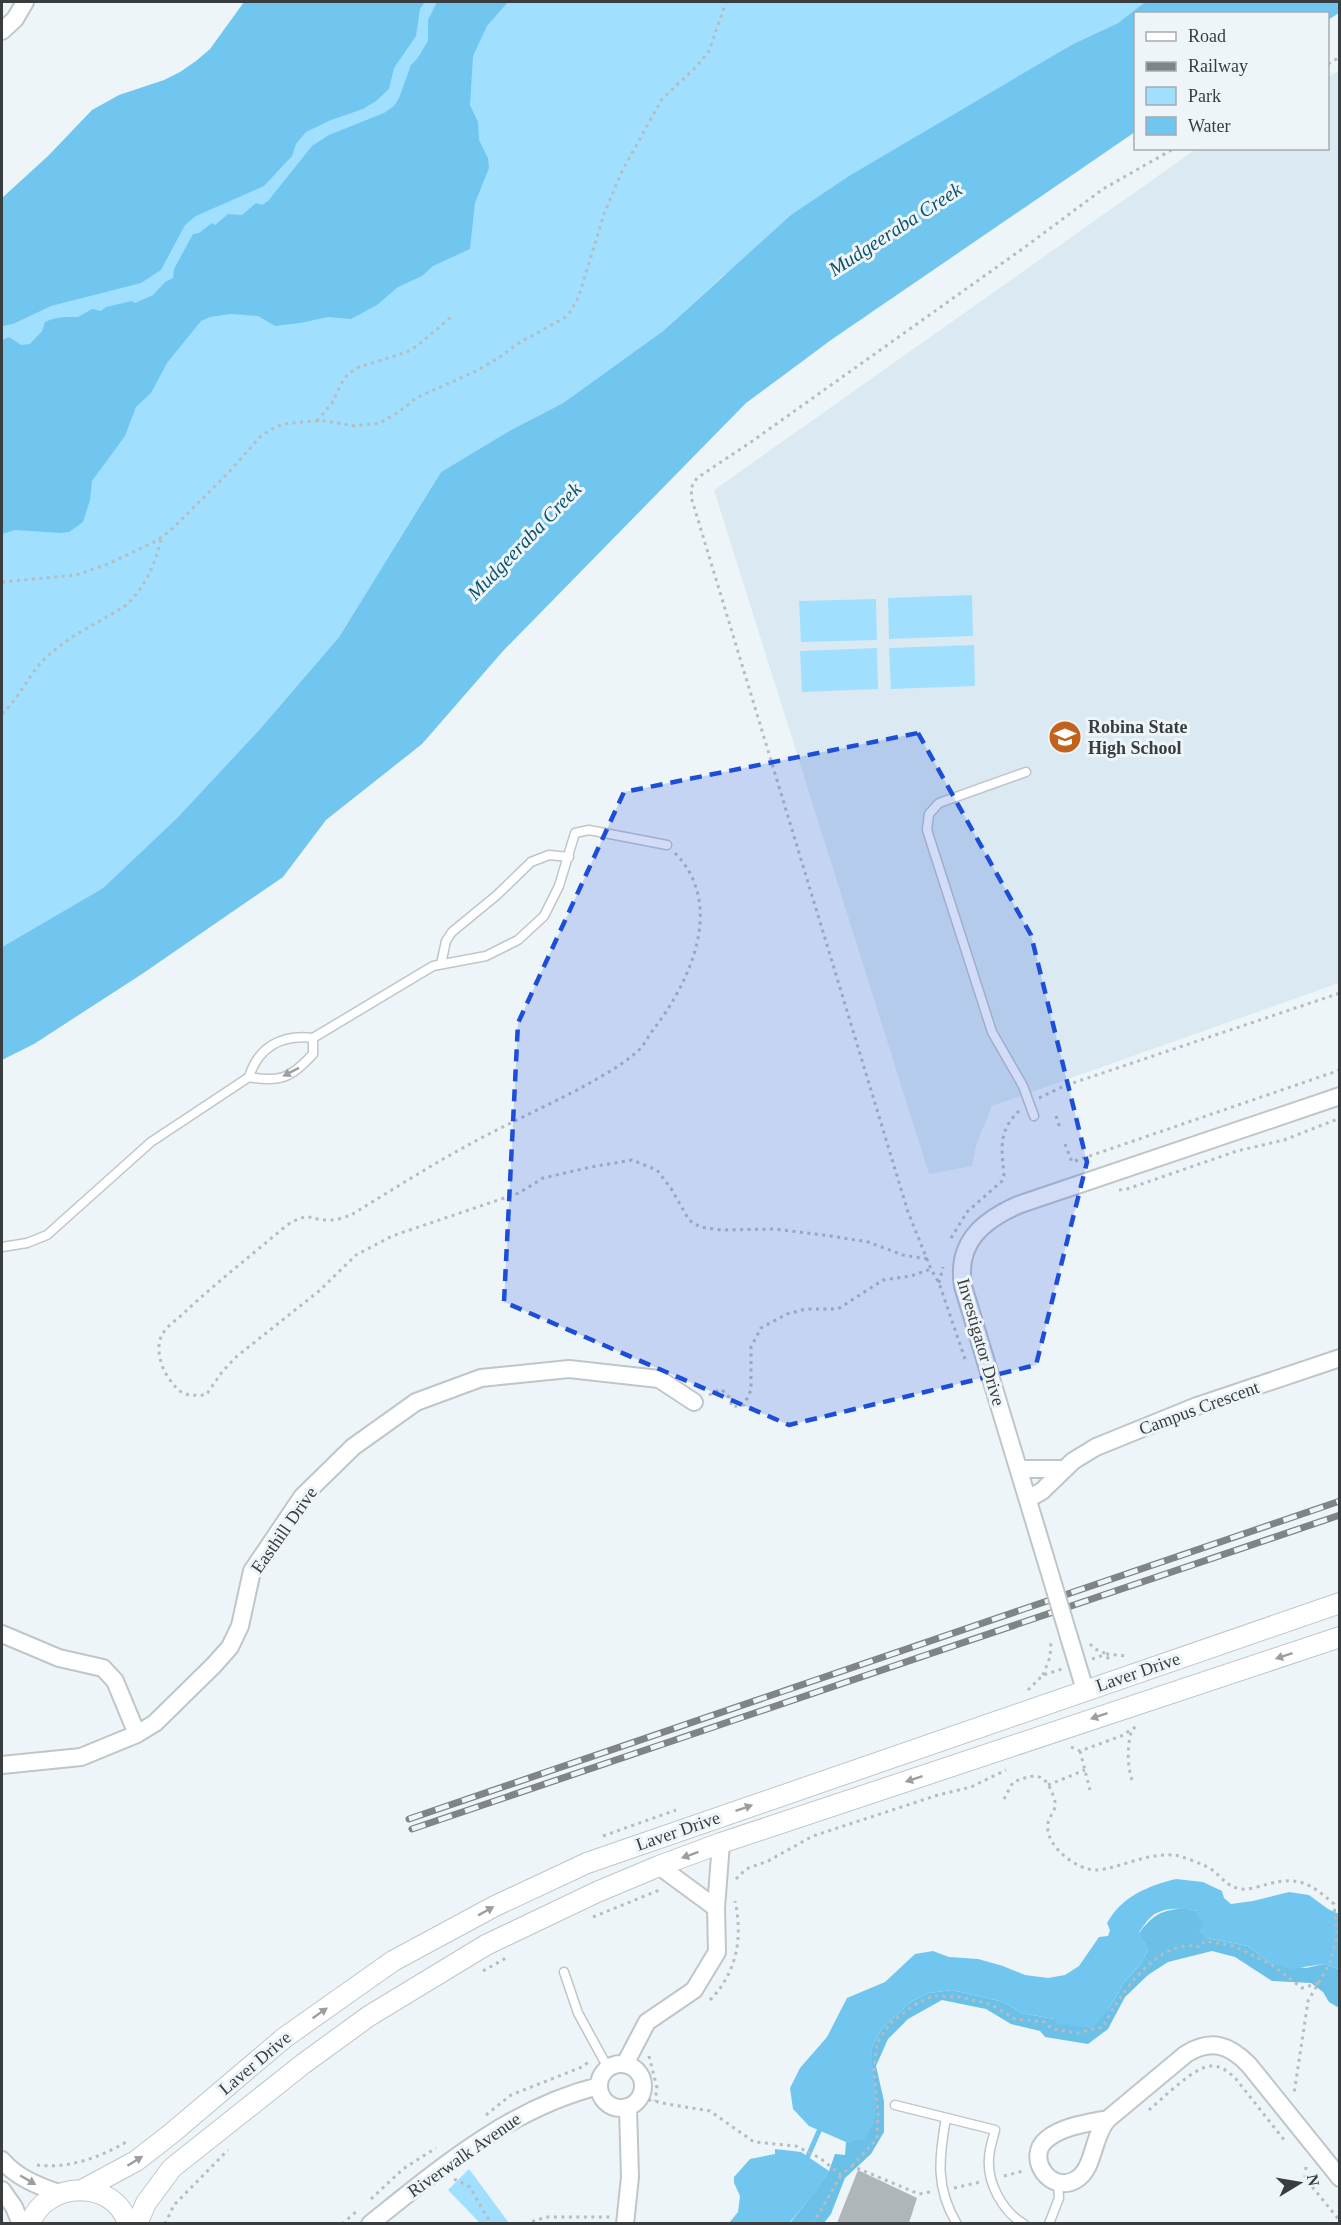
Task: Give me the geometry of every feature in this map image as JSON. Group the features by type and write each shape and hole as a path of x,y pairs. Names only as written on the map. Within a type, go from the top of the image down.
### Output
{"street":[{"path":"2,31 15,20 25,2"},
{"name":"Investigator Drive","path":"1085,1690 1078,1639 1045,1557 963,1286 961,1274 963,1258 978,1230 997,1216 1018,1205 1340,1096"},
{"name":"Campus Crescent","path":"1028,1499 1042,1491 1064,1469 1096,1447 1172,1415 1340,1358"},
{"name":"Easthill Drive","path":"2,1765 81,1757 137,1734 155,1723 230,1647 240,1627 252,1571 302,1497 352,1447 416,1402 481,1378 569,1369 659,1379 694,1402"},
{"path":"1019,1469 1064,1469"},
{"name":"Laver Drive","path":"84,2189 136,2161 284,2038 393,1961 495,1906 587,1863 1340,1603"},
{"path":"2,1634 59,1658 103,1668 115,1681 137,1734"},
{"name":"Laver Drive","path":"137,2223 146,2203 172,2168 303,2064 369,2016 486,1945 597,1892 721,1843 1340,1637"},
{"path":"625,2064 647,2022 694,1990 717,1952 722,1898 721,1843"},
{"path":"659,1866 722,1898"},
{"path":"1108,2119 1065,2130 1044,2143 1040,2157 1043,2174 1058,2184 1077,2179 1084,2172 1093,2153 1098,2133 1108,2119 1186,2054 1198,2047 1218,2045 1239,2055 1340,2178"},
{"path":"626,2221 644,2084 641,2076 632,2066 625,2064 608,2068 603,2073 599,2086 600,2093 608,2104 614,2108 641,2102"},
{"name":"Riverwalk Avenue","path":"370,2223 486,2135 520,2115 570,2093 599,2086"},
{"path":"2,2160 36,2185 58,2193"},
{"path":"30,2223 43,2203 58,2193 84,2189 101,2194 116,2204 129,2223"},
{"path":"2,2190 14,2207 21,2223"}],"lane":[{"path":"1026,772 939,803 929,814 927,830 992,1032 1023,1086 1034,1116"},
{"path":"2,1247 27,1243 47,1235 151,1142 249,1077 254,1061 272,1044 299,1036 313,1038 433,966 486,956 518,940 544,916 569,857 575,833 589,830 667,845"},
{"path":"441,964 446,941 452,932 497,895 531,862 549,855 569,857"},
{"path":"249,1077 270,1081 297,1071 313,1054 313,1038"},
{"path":"564,1972 578,2013 608,2068"},
{"path":"895,2105 994,2130 988,2160 992,2180 1004,2207 1024,2223"},
{"path":"946,2118 939,2172 943,2190 957,2223"},
{"path":"1049,2223 1059,2198 1058,2184"}],"path":[{"path":"2,582 58,577 92,570 161,538 229,472 261,436 284,424 317,421 355,426 380,423 416,398 476,371 517,344 564,318 571,311 579,296 604,214 621,173 662,99 696,68 710,51 726,2"},
{"path":"966,1360 939,1283 908,1212 692,500 691,488 697,478 752,442 1103,189 1171,150"},
{"path":"317,421 332,403 349,373 359,367 407,352 451,317"},
{"path":"2,714 50,654 125,606 135,597 150,571 161,538"},
{"path":"667,845 684,863 698,887 701,906 698,940 684,984 663,1019 641,1048 610,1072 483,1138 351,1215 330,1220 301,1217 287,1225 202,1296 162,1333 159,1346 161,1363 166,1375 187,1396 206,1395 236,1357 320,1291 357,1255 392,1236 519,1193 543,1178 632,1160 657,1170 672,1190 689,1220 700,1227 721,1230 774,1229 831,1236 868,1242 903,1254 928,1259"},
{"path":"950,1241 957,1224 967,1212 1002,1181 1004,1176 1001,1146 1004,1133 1016,1113 1029,1104 1048,1093 1340,993"},
{"path":"1065,1144 1072,1162 1340,1070"},
{"path":"1048,1093 1050,1098"},
{"path":"1056,1116 1060,1128"},
{"path":"1119,1190 1237,1151 1284,1140 1340,1118"},
{"path":"939,1283 943,1264"},
{"path":"694,1402 721,1389 729,1397 732,1407 744,1405 752,1390 751,1347 761,1328 796,1311 838,1309 883,1280 911,1276 931,1269"},
{"path":"1078,1639 1107,1654"},
{"path":"1043,1675 1050,1657 1051,1640"},
{"path":"1132,1729 1128,1763 1132,1780"},
{"path":"1080,1751 1090,1790"},
{"path":"708,2002 727,1979 737,1954 739,1919 722,1898 746,1869 768,1861 813,1836 929,1797 971,1787 1012,1767"},
{"path":"1048,1785 1085,1770"},
{"path":"1004,1799 1013,1782 1039,1775 1048,1785 1055,1801 1055,1808 1048,1823 1051,1837 1061,1854 1081,1867 1096,1870 1142,1858 1174,1855 1210,1869 1224,1882 1242,1889 1286,1879 1308,1884 1334,1904 1337,1936 1330,1963 1308,2001 1290,2116"},
{"path":"589,1918 650,1893 662,1889 672,1890"},
{"path":"1334,1904 1340,1902"},
{"path":"852,2166 877,2139 878,2114 874,2069 877,2043 890,2023 933,1995 959,1997 990,2004 1015,2019 1045,2022 1052,2029 1077,2033 1103,2027 1117,2000 1159,1956 1189,1944 1200,1947 1205,1941 1234,1946 1272,1965 1302,1988 1319,1983"},
{"path":"481,1972 510,1956"},
{"path":"641,2102 657,2088 649,2054 650,2047"},
{"path":"1143,2115 1198,2070 1212,2066 1227,2070 1286,2141"},
{"path":"641,2102 710,2111 754,2142 796,2146 820,2158 834,2169"},
{"path":"165,2223 174,2205 228,2150"},
{"path":"1300,2159 1307,2168 1305,2178 1340,2221"},
{"path":"443,2168 452,2178 470,2187 486,2216 493,2223"},
{"path":"813,2223 841,2175"},
{"path":"525,2223 546,2217 601,2216 626,2221"}],"highlighted area":[{"path":"918,733 1031,935 1087,1162 1036,1365 789,1425 504,1302 518,1023 624,792"}],"shaded area":[{"name":"Robina State High School","path":"1339,71 1339,983 992,1106 976,1145 972,1166 929,1174 714,490 1195,150 1329,150 1329,76"},
{"path":"1184,1908 1197,1911 1204,1923 1206,1938 1248,1946 1270,1963 1306,1968 1324,1964 1339,1969 1339,2008 1329,2002 1323,1992 1311,1983 1272,1981 1235,1957 1212,1951 1168,1962 1148,1975 1125,1997 1108,2029 1088,2044 1045,2037 1040,2031 1011,2024 986,2009 942,2000 908,2019 888,2039 876,2066 884,2101 884,2132 871,2154 845,2178 831,2214 824,2223 789,2224 816,2191 829,2171 835,2154 845,2155 846,2142 865,2138 872,2075 871,2049 882,2028 912,2001 929,1993 952,1990 1004,2002 1021,2013 1054,2019 1108,2010 1125,1981 1140,1965 1148,1950 1139,1933 1158,1915 1169,1910"}],"green space":[{"path":"334,2 1145,2 1118,23 1073,44 952,117 723,276 663,331 563,403 509,431 441,472 339,637 260,729 177,818 103,888 2,947 2,246"},
{"path":"972,595 973,636 889,639 888,598"},
{"path":"876,599 877,640 801,642 799,601"},
{"path":"974,645 975,686 891,689 889,648"},
{"path":"877,648 878,689 802,692 800,651"},
{"path":"469,2169 509,2223 480,2223 448,2190"}],"water":[{"path":"244,2 425,2 420,9 416,36 394,68 389,89 363,109 306,132 296,144 292,156 264,186 196,216 185,225 161,270 141,283 51,306 13,324 2,326 2,198 48,156 92,110 119,95 164,80 196,61 210,49"},
{"path":"437,2 508,2 487,26 473,56 470,105 478,122 479,140 488,158 489,168 475,203 470,249 433,266 422,276 398,287 377,305 351,319 328,317 275,326 258,316 230,314 201,321 167,363 151,393 136,407 125,436 92,481 90,500 83,522 69,532 15,530 2,534 2,340 9,337 21,345 30,344 42,331 45,322 50,320 78,317 92,309 101,311 106,307 132,301 135,303 153,295 165,282 173,278 174,269 193,234 199,233 212,223 215,225 228,214 242,215 256,203 262,205 268,201 312,146 329,135 384,113 394,106 411,65 428,41 428,20"},
{"name":"Mudgeeraba Creek","path":"1145,2 1339,2 1339,13 1329,19 1329,12 1134,12 1134,133 831,340 746,403 503,651 422,744 326,820 283,877 142,974 34,1044 2,1060 2,947 103,888 177,818 260,729 339,637 441,472 509,431 563,403 663,331 791,215 849,176 1073,44 1118,23"},
{"path":"1176,1879 1203,1882 1222,1891 1224,1898 1231,1904 1289,1892 1309,1895 1339,1914 1339,1969 1324,1964 1290,1969 1270,1963 1248,1946 1206,1938 1199,1932 1204,1923 1196,1916 1197,1911 1180,1909 1162,1911 1150,1918 1139,1932 1148,1950 1140,1965 1125,1981 1108,2010 1093,2028 1058,2024 1054,2019 1021,2013 1004,2002 952,1990 929,1993 912,2001 882,2028 871,2049 876,2104 874,2122 865,2139 846,2142 809,2126 793,2109 790,2088 800,2068 827,2037 847,1998 885,1982 915,1954 933,1951 949,1957 978,1959 1025,1975 1048,1978 1065,1975 1079,1966 1099,1937 1108,1936 1110,1930 1107,1923 1128,1899 1146,1889"},
{"path":"775,2149 801,2152 829,2171 816,2192 789,2223 729,2223 738,2212 740,2196 734,2183 734,2177 750,2159 775,2154"}],"building":[{"path":"858,2170 917,2198 909,2223 837,2223"}],"waterway":[{"path":"808,2156 819,2131"}],"railway":[{"path":"409,1819 1340,1501"},
{"path":"412,1829 1340,1515"}],"place":[{"name":"Robina State High School","path":"1065,737"}]}
